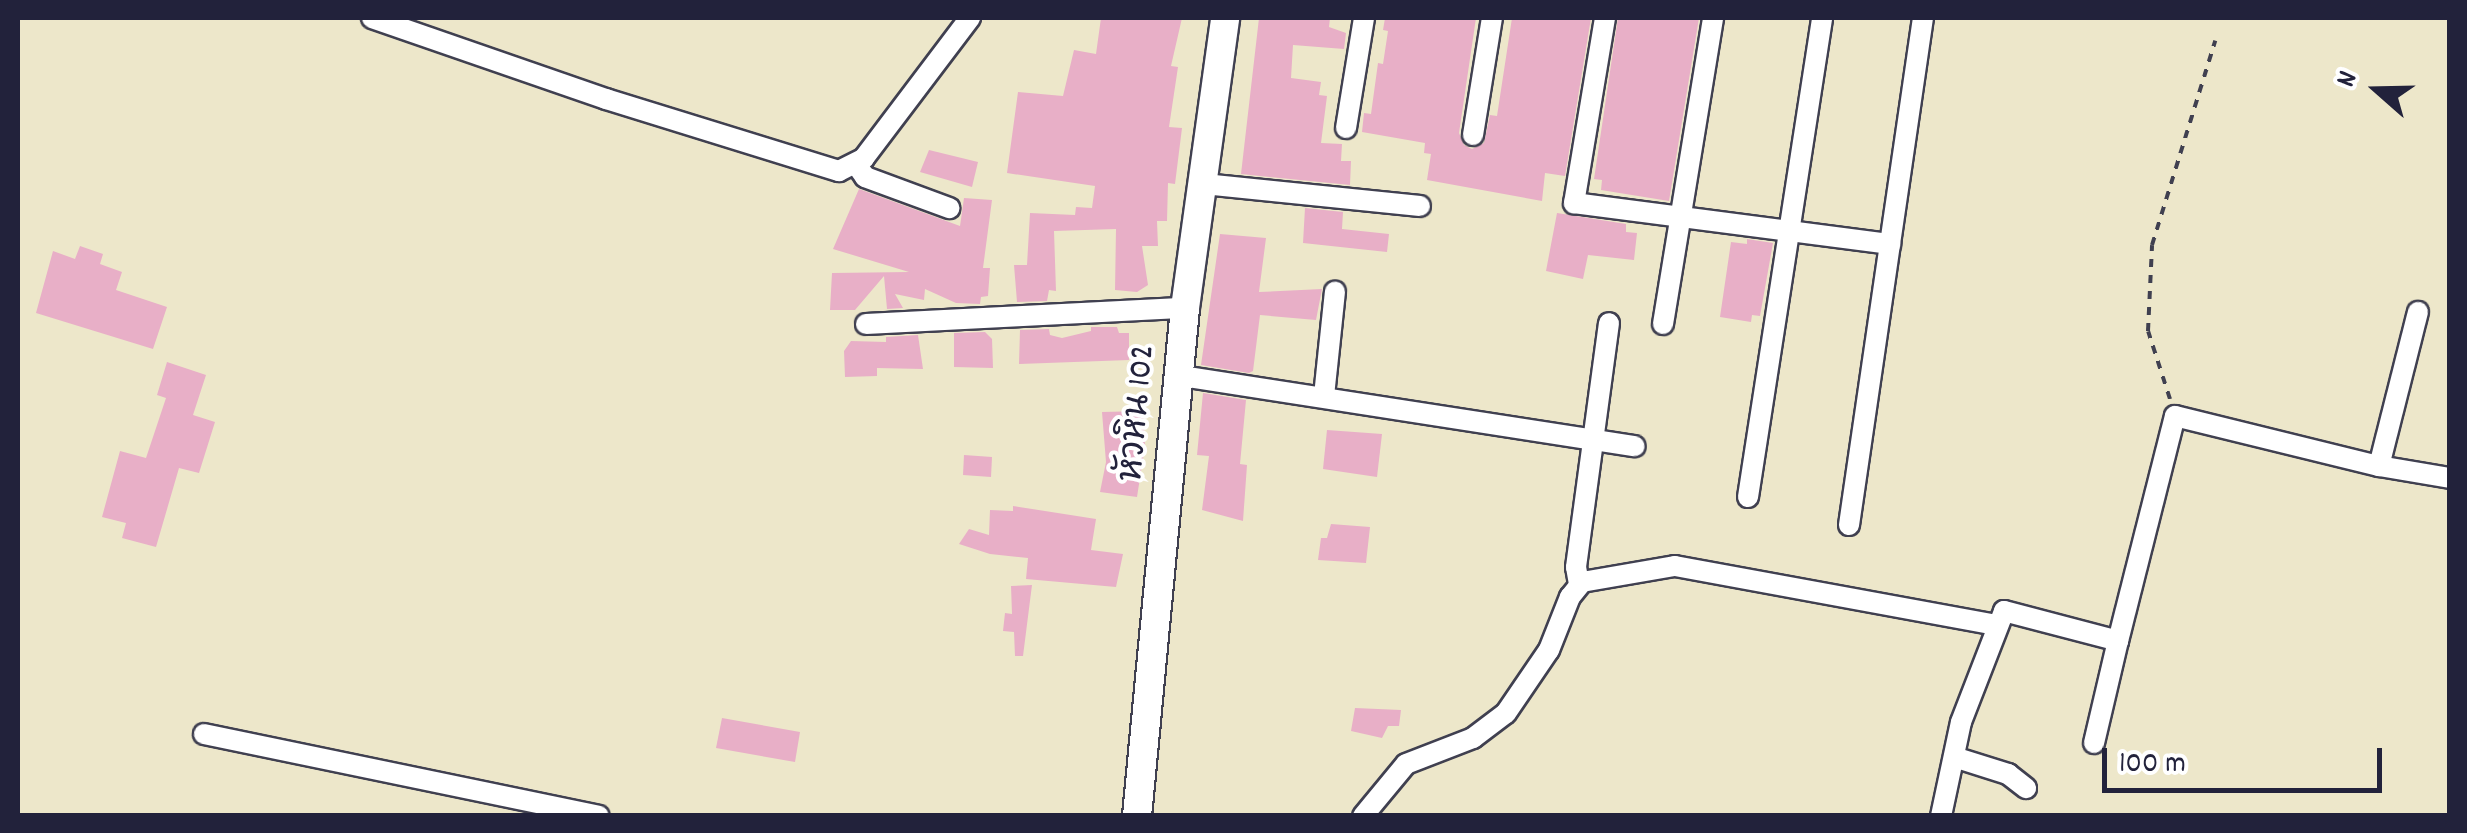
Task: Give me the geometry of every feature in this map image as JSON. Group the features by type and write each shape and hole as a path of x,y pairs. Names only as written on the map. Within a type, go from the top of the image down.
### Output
{"street":[{"path":"372,18 839,171 856,164 970,18"},
{"name":"หัวหิน 102","path":"1137,816 1185,308 1224,18"},
{"path":"1346,128 1364,18"},
{"path":"1473,135 1492,18"},
{"path":"1605,18 1574,203 1890,244"},
{"path":"1662,324 1713,18"},
{"path":"1748,497 1822,18"},
{"path":"1849,525 1923,18"},
{"path":"856,164 865,177 949,208"},
{"path":"1204,184 1420,206"},
{"path":"1324,396 1334,292"},
{"path":"866,324 1185,308"},
{"path":"2379,466 2418,312"},
{"path":"1363,816 1406,764 1473,738 1506,713 1549,650 1578,584 1576,567 1609,322"},
{"path":"1181,376 1635,446"},
{"path":"2094,743 2176,416 2379,466 2450,478"},
{"path":"1578,584 1634,570 1674,566 1996,624"},
{"path":"1942,816 1961,722 2004,611 2016,610 2118,641"},
{"path":"204,734 598,816"},
{"path":"1954,757 2008,774 2026,788"}],"path":[{"path":"2176,416 2148,331 2152,245 2215,42"}],"building":[{"path":"1101,18 1182,18 1171,66 1178,67 1169,127 1182,128 1175,184 1168,183 1167,221 1157,221 1158,246 1142,246 1148,285 1137,292 1115,290 1116,229 1054,231 1056,291 1049,290 1047,301 1017,302 1014,265 1027,265 1030,213 1075,215 1076,207 1092,208 1095,186 1007,173 1018,92 1063,96 1074,50 1096,54"},
{"path":"1259,18 1330,18 1329,27 1346,33 1344,49 1293,45 1291,78 1321,82 1319,95 1327,96 1321,143 1342,144 1341,161 1351,161 1350,185 1241,174"},
{"path":"1385,18 1476,18 1459,133 1464,145 1472,149 1484,143 1490,115 1497,116 1512,18 1591,18 1565,176 1545,173 1542,201 1427,180 1431,154 1424,153 1425,143 1362,132 1364,113 1371,114 1378,63 1383,64 1388,31 1383,30"},
{"path":"1618,18 1699,18 1669,201 1601,190 1602,180 1594,179"},
{"path":"929,150 978,162 972,187 920,172"},
{"path":"859,189 960,226 964,198 992,200 983,268 990,268 988,296 981,297 980,304 956,303 925,289 924,300 895,294 903,308 887,309 884,276 855,310 830,310 832,273 909,272 833,249"},
{"path":"1305,208 1343,212 1342,229 1389,234 1387,252 1303,243"},
{"path":"1557,213 1626,224 1626,232 1637,233 1634,260 1588,255 1583,279 1546,271"},
{"path":"1220,234 1266,238 1259,292 1322,289 1316,320 1260,315 1253,371 1249,373 1201,365"},
{"path":"1747,239 1773,243 1760,316 1752,315 1751,322 1720,317 1731,242 1747,244"},
{"path":"80,246 103,254 100,264 122,272 116,290 167,307 153,349 36,313 53,251 75,259"},
{"path":"1091,327 1117,327 1119,333 1129,333 1129,360 1019,364 1020,330 1049,329 1050,335 1062,338 1091,331"},
{"path":"985,332 992,339 993,368 954,367 954,333"},
{"path":"918,335 923,369 877,368 877,376 845,377 844,351 851,341 886,342 886,337"},
{"path":"167,362 206,375 193,415 215,422 199,473 179,468 156,547 122,538 126,523 102,517 120,451 146,458 166,398 157,395"},
{"path":"1203,393 1246,400 1240,464 1247,465 1243,521 1202,510 1209,456 1197,455"},
{"path":"1143,411 1145,446 1137,497 1100,492 1106,462 1102,412"},
{"path":"1327,430 1382,434 1377,477 1323,469"},
{"path":"964,455 992,457 991,477 963,475"},
{"path":"1013,506 1096,519 1091,550 1123,554 1116,587 1026,579 1028,558 990,554 959,544 969,529 989,535 990,510 1013,511"},
{"path":"1331,524 1370,527 1366,563 1318,560 1321,538 1327,538"},
{"path":"1032,585 1023,656 1015,656 1014,632 1003,631 1005,613 1012,614 1011,586"},
{"path":"1355,708 1401,710 1399,726 1388,726 1382,738 1351,731"},
{"path":"722,718 800,732 795,762 716,748"}]}
